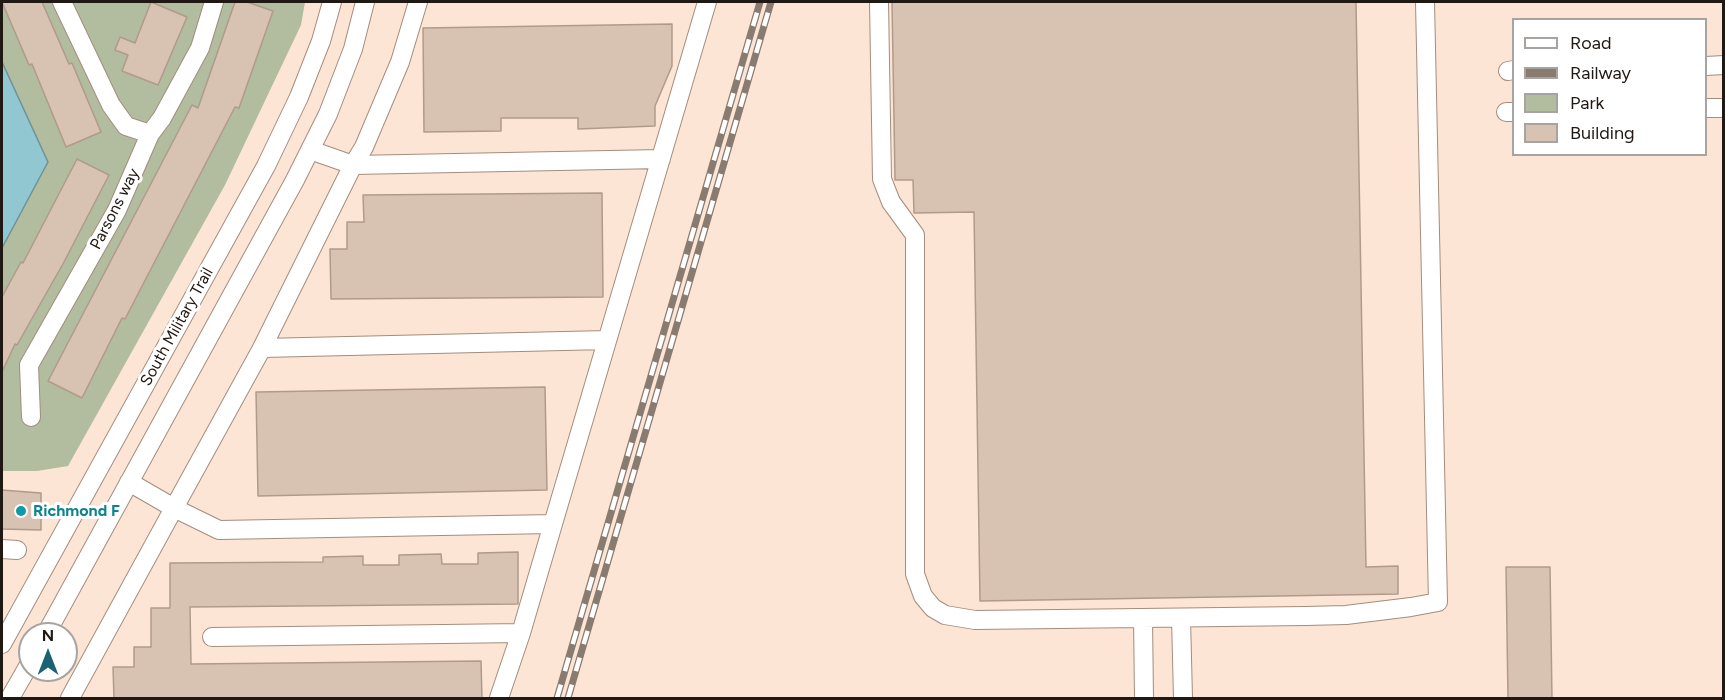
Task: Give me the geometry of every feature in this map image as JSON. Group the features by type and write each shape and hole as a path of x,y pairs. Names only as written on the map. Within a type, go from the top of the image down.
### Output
{"street":[{"path":"62,2 111,105 126,126 150,134"},
{"name":"Parsons way","path":"31,417 29,365 117,210 150,134 162,118 200,48 214,2"},
{"name":"South Military Trail","path":"2,644 266,166 299,98 321,41 332,2"},
{"name":"South Military Trail","path":"53,622 310,150 328,114 353,49 365,2"},
{"path":"70,699 262,348 364,147 400,62 418,2"},
{"path":"499,699 521,633 707,2"},
{"path":"879,2 882,179 891,202 915,235 915,574 922,596 933,608 945,615 975,620 1346,615 1438,602 1425,2"},
{"path":"1707,66 1724,65"},
{"path":"1707,108 1724,108"},
{"path":"310,150 353,165 661,159"},
{"path":"262,348 607,340"},
{"path":"129,482 219,530 553,524"},
{"path":"88,487 118,504"},
{"path":"1143,618 1144,699"},
{"path":"1181,618 1183,699"},
{"path":"212,637 521,633"},
{"path":"10,699 19,682"}],"green space":[{"path":"2,2 305,2 301,25 225,185 68,466 37,471 2,471"}],"water":[{"path":"2,62 48,162 2,248"}],"building":[{"path":"2,2 42,2 69,64 72,63 101,132 66,147 32,64 29,65"},
{"path":"151,2 187,17 158,85 122,71 128,55 115,50 120,37 135,43"},
{"path":"235,2 247,2 273,11 239,108 235,107 125,319 122,318 82,398 48,381 192,105 198,108"},
{"path":"892,2 1356,2 1366,567 1398,566 1398,594 980,601 974,212 914,213 913,180 895,180"},
{"path":"672,24 672,66 655,106 655,126 578,129 578,118 501,118 501,131 424,132 423,28"},
{"path":"77,159 109,175 64,262 17,345 15,344 2,372 2,297 21,262 23,263"},
{"path":"602,193 603,297 331,299 330,249 347,249 347,222 364,222 363,195"},
{"path":"545,387 547,490 258,496 256,392"},
{"name":"Richmond F","path":"2,490 41,493 41,530 2,529"},
{"path":"518,552 518,604 190,607 191,664 481,661 482,699 114,699 113,667 134,667 134,647 151,647 151,608 170,608 170,563 323,562 323,557 363,556 363,565 399,565 399,555 441,554 442,564 478,564 478,553"},
{"path":"1506,567 1550,567 1552,699 1508,699"}],"railway":[{"path":"557,698 760,2"},
{"path":"568,698 771,2"}],"place":[{"name":"Richmond F","path":"21,511"}]}
